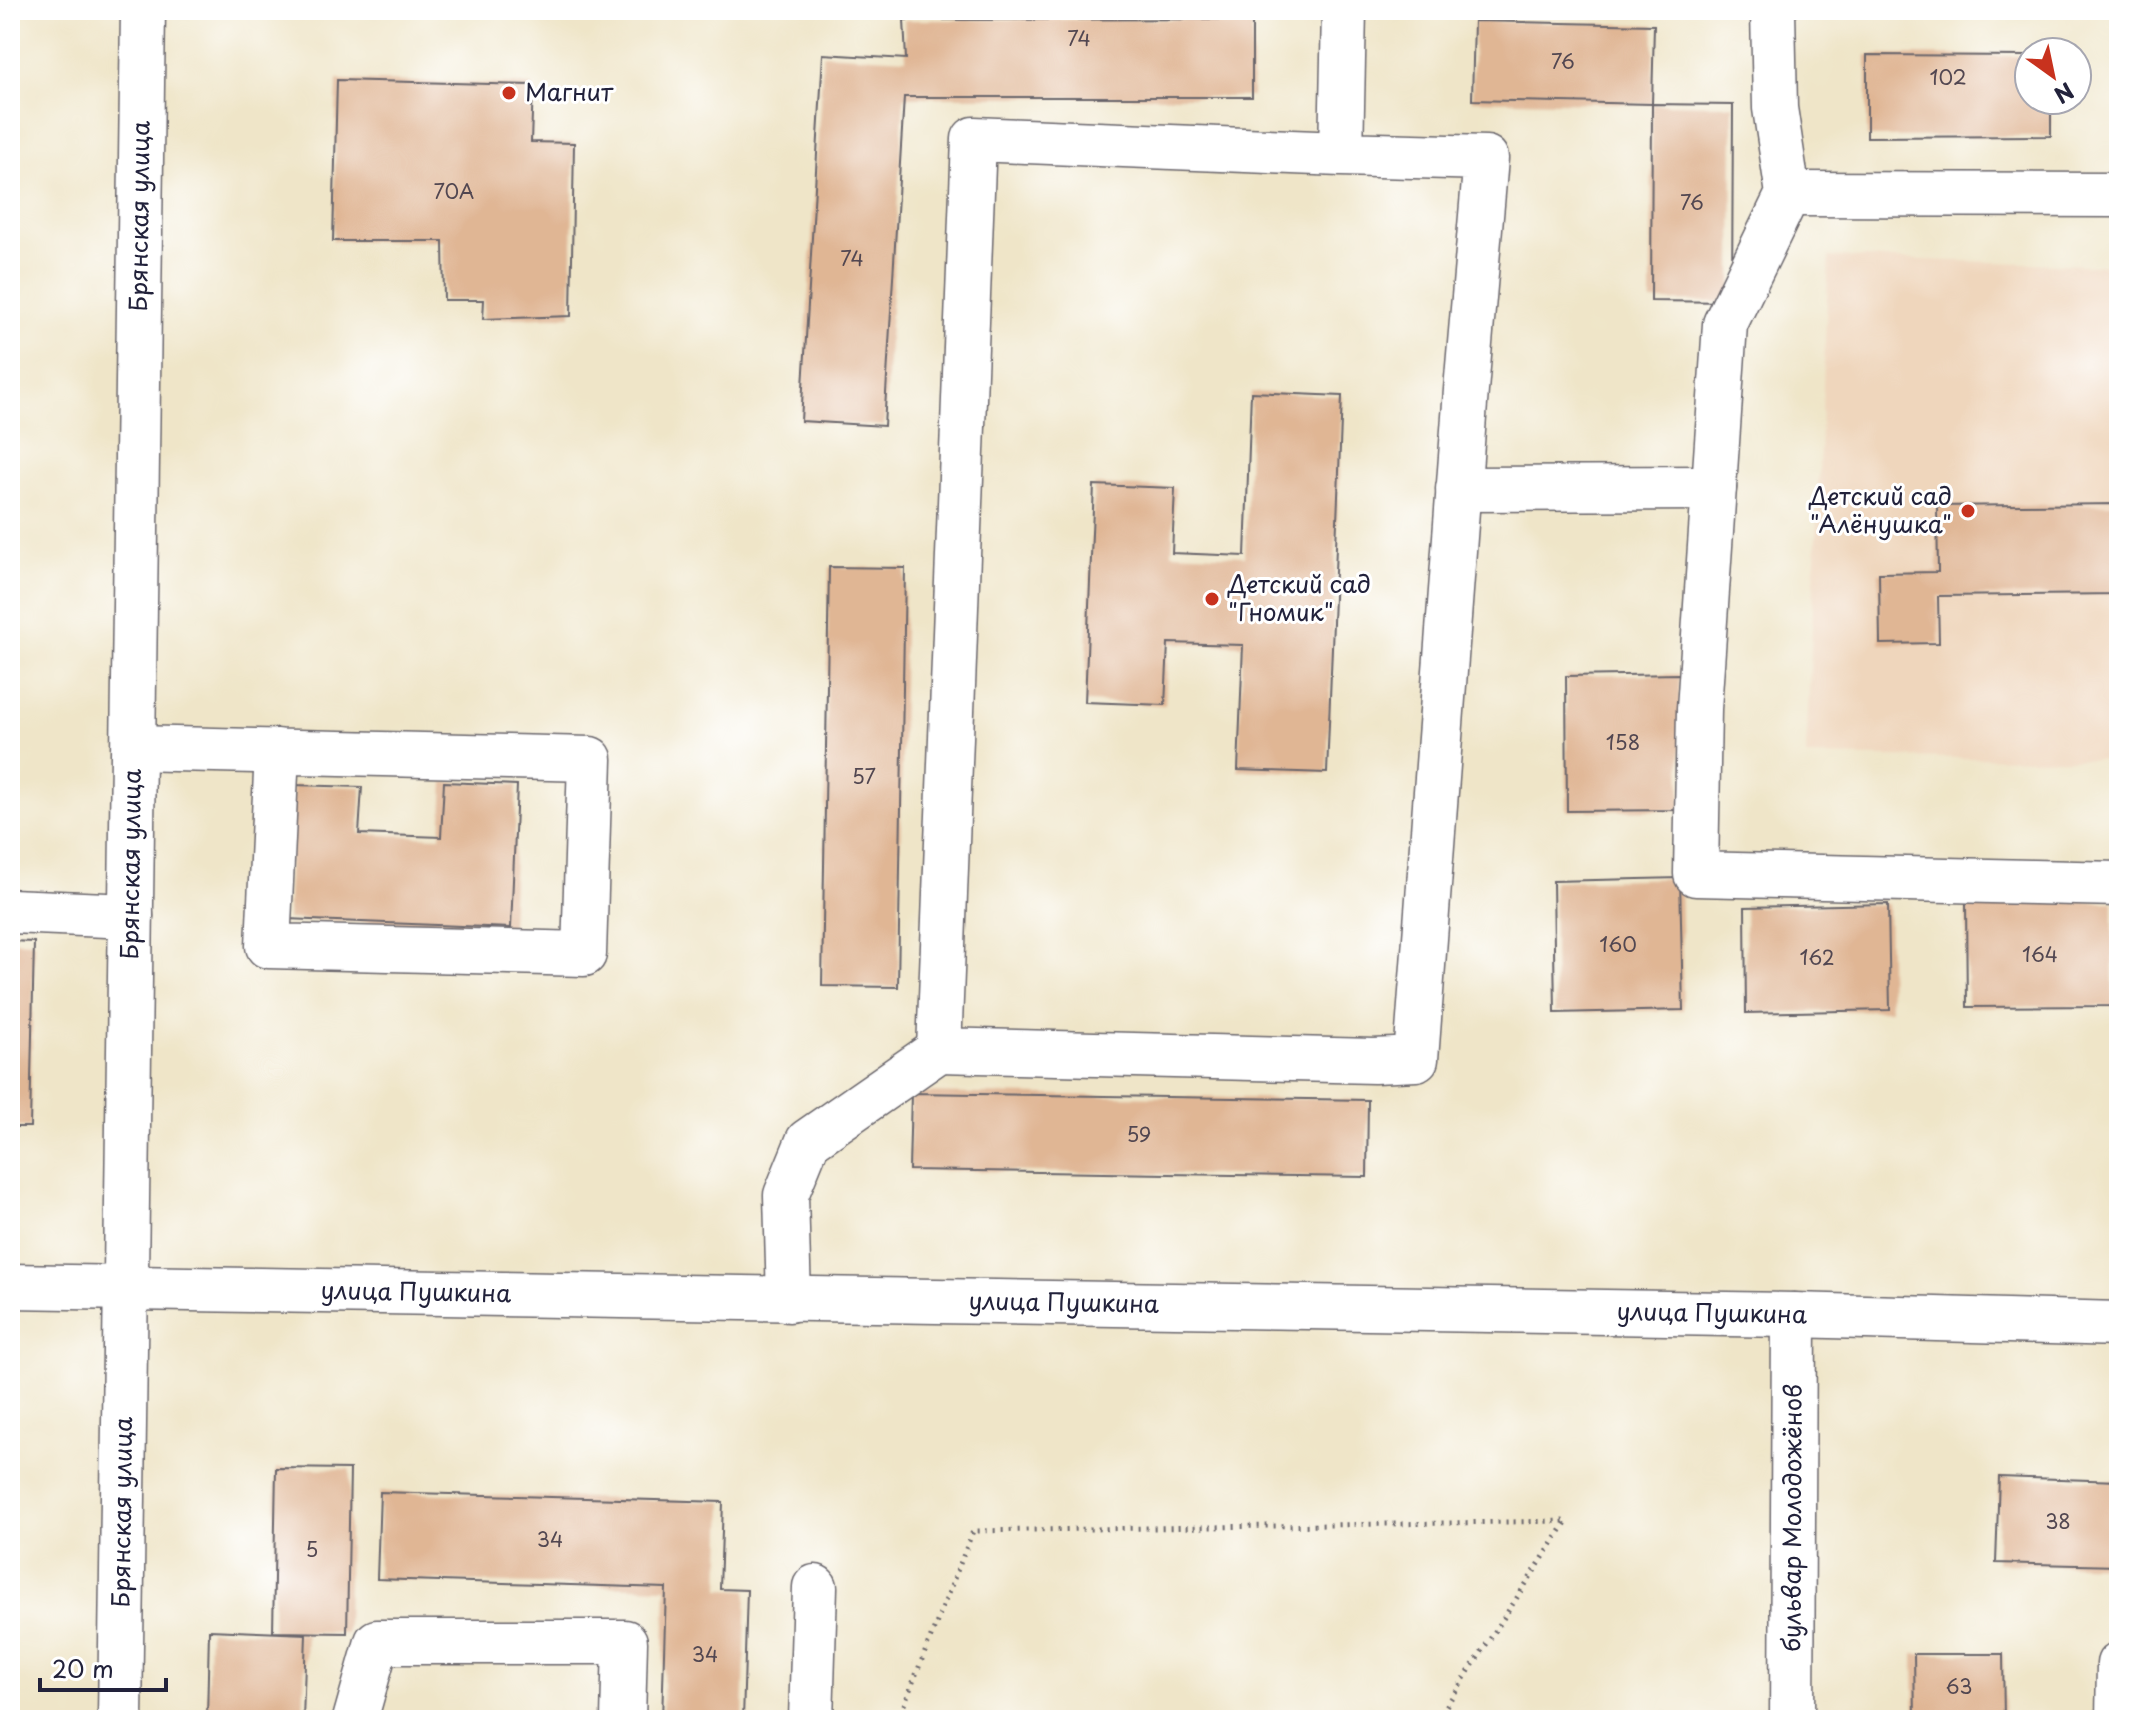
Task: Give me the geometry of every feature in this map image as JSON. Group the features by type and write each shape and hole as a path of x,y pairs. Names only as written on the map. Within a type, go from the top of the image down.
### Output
{"street":[{"name":"Брянская улица","path":"120,1720 143,10"},
{"path":"1341,154 1344,10"},
{"path":"1773,10 1775,108 1788,194 1725,324 1699,709 1696,874 2119,884"},
{"path":"789,1300 786,1195 808,1141 939,1050 1374,1061 1416,1059 1486,158 974,139 939,1050"},
{"path":"1788,194 2119,195"},
{"path":"1458,489 1714,488"},
{"path":"134,748 277,751 590,759 584,954 268,946 277,751"},
{"path":"10,911 131,916"},
{"name":"улица Пушкина","path":"10,1286 1794,1315 2119,1324"},
{"name":"бульвар Молодожёнов","path":"1792,1720 1794,1315"},
{"path":"811,1720 815,1587"},
{"path":"355,1720 377,1642 625,1642 623,1720"},
{"path":"2118,1720 2119,1664"}],"path":[{"path":"898,1720 973,1531 1567,1521 1437,1720"}],"shaded area":[{"name":"Детский сад \"Алёнушка\"","path":"1829,257 2119,266 2119,760 1806,756"}],"building":[{"path":"1252,19 1252,97 904,97 884,426 801,421 823,54 906,59 904,20"},
{"path":"1474,21 1654,25 1652,104 1472,100"},
{"path":"1867,55 2013,56 2013,116 2051,116 2051,136 1867,137"},
{"path":"337,80 533,85 531,142 574,143 571,316 483,319 484,300 444,300 443,241 333,241"},
{"path":"1652,104 1733,105 1732,302 1651,301"},
{"name":"Детский сад \"Гномик\"","path":"1251,392 1342,396 1327,773 1238,770 1243,645 1168,643 1165,705 1085,702 1094,485 1175,488 1172,553 1245,556"},
{"path":"2119,504 2119,594 1938,596 1939,643 1880,644 1879,573 1938,572 1937,506"},
{"path":"829,567 905,568 898,987 822,986"},
{"path":"1679,674 1681,810 1567,811 1566,676"},
{"path":"444,782 517,785 511,928 287,919 293,785 362,787 359,834 441,837"},
{"path":"1680,878 1683,1010 1555,1013 1553,881"},
{"path":"2113,902 2113,1006 1967,1007 1966,903"},
{"path":"1888,904 1890,1010 1746,1013 1745,907"},
{"path":"10,941 34,942 30,1127 10,1127"},
{"path":"911,1093 1368,1100 1367,1177 909,1170"},
{"path":"276,1468 350,1469 347,1633 273,1632"},
{"path":"1999,1477 2119,1481 2119,1566 1996,1563"},
{"path":"380,1492 723,1502 720,1589 747,1590 743,1720 662,1720 666,1588 377,1579"},
{"path":"209,1630 306,1634 303,1720 207,1720"},
{"path":"1914,1654 2003,1654 2004,1720 1915,1720"}],"place":[{"name":"Магнит","path":"509,93"},
{"name":"Детский сад \"Алёнушка\"","path":"1968,511"},
{"name":"Детский сад \"Гномик\"","path":"1212,599"}]}
